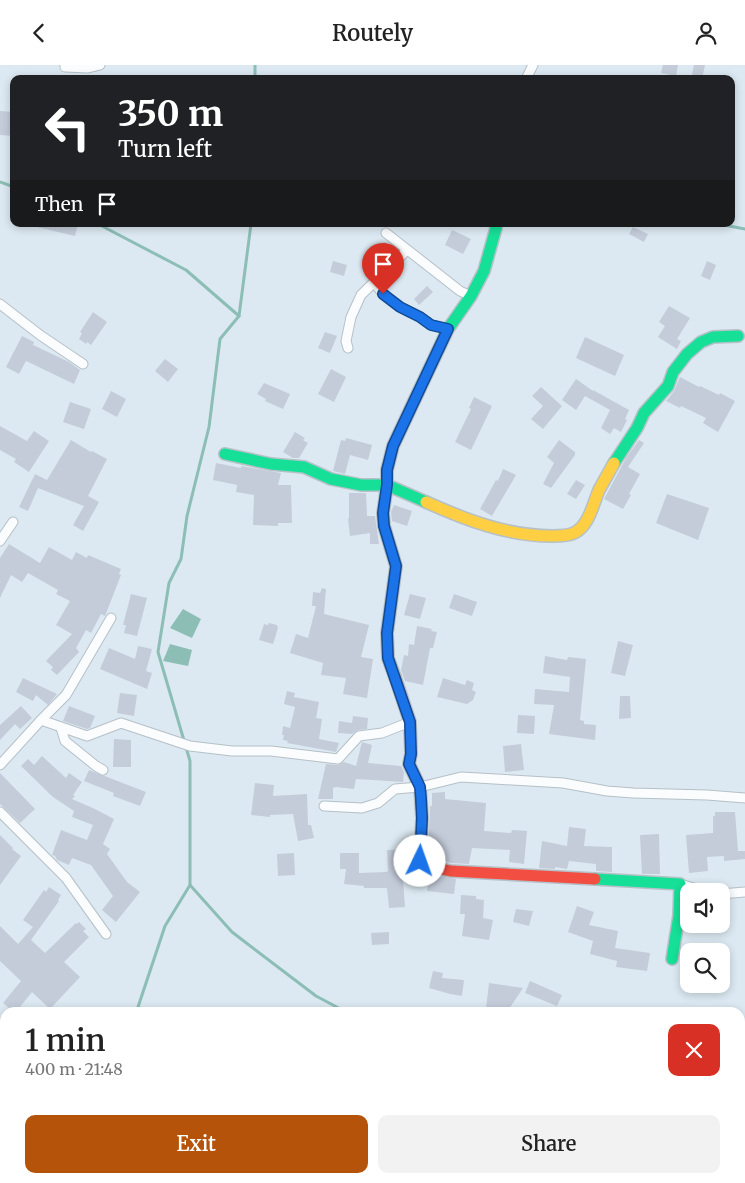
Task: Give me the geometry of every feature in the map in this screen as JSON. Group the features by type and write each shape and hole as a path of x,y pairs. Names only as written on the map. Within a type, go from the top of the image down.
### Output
{"street":[{"path":"65,65 65,67 88,68 100,65"},
{"path":"496,227 484,271 471,296 448,329 393,446 387,470 383,513 384,526 396,566 387,633 388,658 410,722 411,754 409,764 420,787 422,818 420,861 432,867 450,871 680,884 679,915 672,959"},
{"path":"386,233 460,291 471,296"},
{"path":"348,349 346,341 351,317 361,295 407,250"},
{"path":"374,282 383,294 400,307 431,325 448,329"},
{"path":"0,303 40,335 82,363"},
{"path":"225,454 271,464 304,467 331,479 361,485 387,485 455,515 498,529 533,536 562,536 575,533 585,523 599,491 644,413 668,386 673,372 687,353 701,342 713,337 738,336"},
{"path":"0,541 12,522"},
{"path":"0,765 66,695 111,618"},
{"path":"41,720 87,736 121,723 186,745 232,751 271,751 338,759 359,736 382,733 410,722"},
{"path":"62,728 65,741 96,767 103,770"},
{"path":"324,805 362,808 378,803 396,789 420,787 461,777 563,783 607,791 633,793 745,798"},
{"path":"0,812 66,878 106,934"},
{"path":"730,893 745,892"}],"shaded area":[{"path":"183,609 201,619 192,638 170,628"},
{"path":"170,644 192,650 188,666 163,661"}],"building":[{"path":"663,65 678,65 676,75 661,73"},
{"path":"694,65 705,65 703,75 692,75"},
{"path":"0,111 10,112 10,136 0,135"},
{"path":"37,227 77,227 75,236"},
{"path":"633,227 648,234 644,242 629,234"},
{"path":"452,230 471,239 463,254 445,245"},
{"path":"385,242 394,254 381,267 380,265 375,268 367,255"},
{"path":"333,261 347,265 344,276 330,272"},
{"path":"707,261 716,265 710,280 701,276"},
{"path":"427,286 433,292 419,305 414,299"},
{"path":"669,306 690,318 677,339 681,341 677,349 658,337 665,326 659,322"},
{"path":"93,312 107,322 91,345 79,339 82,333 80,332"},
{"path":"325,332 337,336 330,353 318,348"},
{"path":"22,336 34,342 33,345 69,362 80,370 74,384 26,361 19,374 6,367"},
{"path":"585,337 624,355 615,376 576,358"},
{"path":"165,359 178,369 168,382 155,371"},
{"path":"331,369 346,377 334,402 318,394"},
{"path":"680,377 699,387 719,395 720,393 735,401 718,432 703,423 706,418 666,401 674,391"},
{"path":"576,379 593,391 629,410 625,419 627,420 621,432 614,428 610,434 601,428 610,410 585,396 576,410 562,400"},
{"path":"264,383 290,394 283,409 265,401 266,399 257,394"},
{"path":"541,387 562,406 543,429 531,419 543,406 532,396"},
{"path":"111,391 126,399 117,417 102,409"},
{"path":"474,397 492,406 471,450 455,442 471,409 469,408"},
{"path":"70,402 91,409 84,429 63,422"},
{"path":"0,426 27,441 34,431 49,441 29,472 14,462 16,459 0,450"},
{"path":"295,432 305,438 303,440 308,443 299,458 293,458 283,452"},
{"path":"346,438 372,445 368,460 350,455 345,474 333,471 341,440 345,441"},
{"path":"71,440 107,459 88,496 99,502 83,531 73,525 84,506 38,488 28,511 19,507 35,474 47,480"},
{"path":"559,440 575,452 575,455 551,488 543,484 554,463 547,457"},
{"path":"639,440 644,443 628,467 640,474 623,509 604,499 626,458"},
{"path":"216,463 281,473 278,485 291,485 292,523 278,523 278,526 253,525 254,495 236,492 237,485 213,480"},
{"path":"503,469 516,475 492,516 480,509 496,480 498,481"},
{"path":"576,480 585,485 576,499 567,494"},
{"path":"349,493 366,493 367,516 375,516 379,544 370,544 370,533 350,536 348,519"},
{"path":"667,494 709,508 698,540 656,523"},
{"path":"394,505 412,511 407,526 392,521 391,512"},
{"path":"9,544 40,563 49,547 72,560 76,552 87,558 88,555 121,569 119,574 121,575 105,616 101,614 91,633 86,630 76,648 79,652 57,675 51,670 53,667 46,661 72,634 56,625 70,601 56,594 58,590 28,573 22,582 11,575 0,598 0,558"},
{"path":"322,588 326,589 324,614 369,625 361,657 373,659 367,698 343,694 346,678 321,675 323,663 290,653 296,634 308,638 316,606 312,606 313,592 320,593"},
{"path":"131,594 147,598 137,636 124,633 126,625 123,625"},
{"path":"410,594 426,598 420,619 404,615"},
{"path":"454,594 477,602 472,616 449,608"},
{"path":"269,623 277,625 278,628 273,644 259,640 264,624 268,625"},
{"path":"417,626 437,632 433,648 430,648 423,685 405,681 401,670 404,655 408,656 409,644 414,645"},
{"path":"618,641 633,645 625,676 611,673"},
{"path":"138,646 152,649 146,671 152,673 147,689 100,669 109,648 135,659"},
{"path":"545,656 567,660 568,657 586,659 580,720 584,721 584,724 596,725 595,740 549,734 554,705 534,704 535,689 569,692 570,677 543,673"},
{"path":"23,678 57,694 48,705 36,695 33,701 16,692"},
{"path":"443,678 465,685 467,680 474,683 472,690 476,692 473,700 467,704 437,697"},
{"path":"287,691 295,693 294,697 319,702 316,718 322,719 319,739 339,743 336,752 287,743 288,741 283,740 283,726 290,728 295,707 284,704"},
{"path":"120,693 137,695 134,716 117,713"},
{"path":"620,696 630,696 631,718 619,719"},
{"path":"21,706 32,718 20,729 15,724 0,740 0,725"},
{"path":"69,706 95,716 90,728 87,729 63,721"},
{"path":"518,715 535,716 534,734 517,733"},
{"path":"353,716 368,718 367,729 358,730 352,734 338,733 339,721 352,723"},
{"path":"114,739 131,740 131,767 113,767"},
{"path":"362,742 372,745 368,763 401,766 404,772 403,782 356,779 354,789 336,787 333,788 333,799 318,799 326,764 338,765 344,762 356,766"},
{"path":"521,744 524,770 505,772 503,746"},
{"path":"42,756 66,778 69,773 82,782 72,799 114,819 103,844 110,849 107,854 127,882 140,892 116,922 102,910 113,896 91,865 72,858 69,865 57,860 52,855 61,830 87,840 93,825 72,817 74,811 53,797 21,766 28,759 34,765"},
{"path":"89,770 146,792 140,806 113,796 114,793 84,781"},
{"path":"0,773 35,809 20,823 0,804"},
{"path":"255,783 274,785 273,796 307,794 308,825 311,825 314,838 298,841 293,814 270,815 270,817 251,815"},
{"path":"445,792 445,799 486,803 484,831 511,833 512,830 527,831 524,864 509,862 510,850 472,848 469,864 451,863 428,856 432,793"},
{"path":"715,812 735,812 738,851 745,851 745,859 724,861 724,856 707,857 708,871 689,873 686,835 713,833 713,816 715,816"},
{"path":"569,827 586,829 584,846 612,847 612,872 596,871 596,864 569,861 567,869 555,867 555,869 539,868 542,841 567,846"},
{"path":"659,834 660,874 642,874 640,835"},
{"path":"0,835 21,856 0,885"},
{"path":"408,849 408,865 402,866 405,907 389,908 387,888 364,888 364,886 344,884 346,869 340,869 340,853 359,853 359,873 386,872 388,871 387,850"},
{"path":"294,853 295,875 278,876 277,854"},
{"path":"429,874 456,879 454,894 427,891"},
{"path":"49,887 61,895 59,901 31,940 45,953 79,922 86,929 83,931 89,937 64,962 80,977 52,1007 48,1007 32,992 20,1007 8,1007 3,1003 21,981 0,961 0,926 18,944 33,927 23,920 44,890 46,892"},
{"path":"461,895 476,896 476,899 484,900 483,918 493,920 489,940 462,936 465,914 460,914"},
{"path":"577,906 594,912 589,925 618,931 615,948 650,953 647,971 616,967 617,961 590,954 593,941 568,932"},
{"path":"516,909 533,911 529,926 513,922"},
{"path":"389,932 389,944 372,945 371,933"},
{"path":"433,971 443,973 442,978 464,980 462,996 429,988"},
{"path":"530,981 562,995 557,1006 525,993"},
{"path":"489,983 523,988 510,1007 486,1007"}],"waterway":[{"path":"255,65 255,75"},
{"path":"0,182 10,186"},
{"path":"104,227 186,270 239,316"},
{"path":"138,1007 165,926 190,885 190,761 158,652 169,583 181,559 187,516 209,427 220,339 239,316 251,227"},
{"path":"735,227 745,229"},
{"path":"190,885 232,932 316,996 337,1007"}],"traffic: fast":[{"path":"415,399 448,329 471,296 484,271 496,227"},
{"path":"614,463 637,428 644,413 668,386 673,372 687,354 701,342 713,337 738,336"},
{"path":"225,454 271,464 304,467 331,479 361,485 387,485 426,502"},
{"path":"595,879 680,884 679,915 672,959"}],"traffic: slow":[{"path":"395,677 388,658 387,633 396,566 384,526 383,513 387,470 393,446 415,399"},
{"path":"426,502 472,521 503,530 536,535 569,535 579,530 587,520 599,490 614,463"}],"traffic: jam":[{"path":"395,677 410,722 411,754 409,764 420,787 422,818 420,861 432,867 450,871 595,879"}],"route":[{"path":"383,294 400,307 431,325 448,329 393,446 387,470 383,513 384,526 396,566 387,633 388,658 410,722 411,754 409,764 420,787 421,799 420,861"}]}
